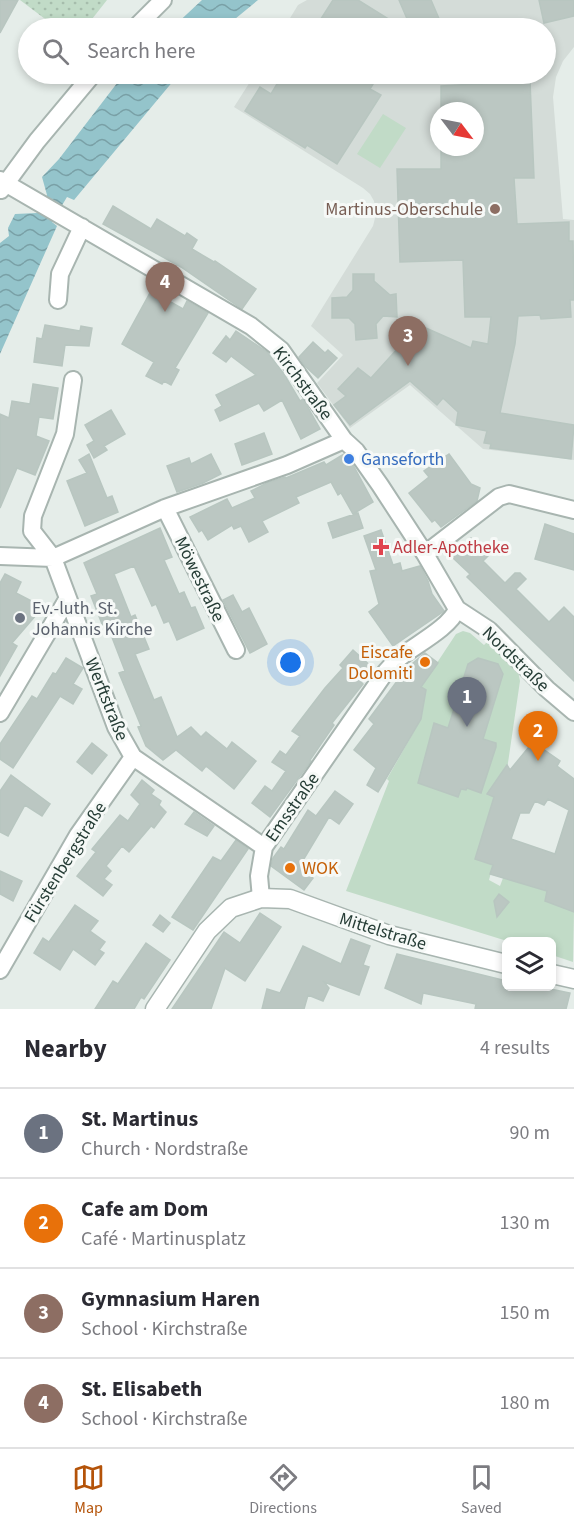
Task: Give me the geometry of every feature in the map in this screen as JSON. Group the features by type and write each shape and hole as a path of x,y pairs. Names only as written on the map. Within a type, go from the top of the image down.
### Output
{"street":[{"path":"145,18 163,0"},
{"path":"2,184 85,84"},
{"name":"Kirchstraße","path":"2,184 65,216 266,336 281,350 344,440 362,459 425,554 457,609"},
{"path":"58,300 60,274 82,227"},
{"name":"Werftstraße","path":"73,380 65,434 33,516 32,531 53,558 116,727 133,757 264,847"},
{"path":"0,556 53,558 165,508 287,465 344,440"},
{"path":"425,554 499,497 509,494 574,510"},
{"name":"Möwestraße","path":"165,508 236,650"},
{"path":"0,713 68,598"},
{"name":"Nordstraße","path":"457,609 489,630 547,689 573,711"},
{"name":"Emsstraße","path":"261,898 259,876 264,847 384,674 397,660 455,615 457,609"},
{"name":"Fürstenbergstraße","path":"0,970 78,835 133,757"},
{"path":"155,1009 207,931 231,908 261,898"},
{"name":"Mittelstraße","path":"261,898 290,899 389,935 502,962"},
{"path":"556,975 574,979"}],"shaded area":[{"path":"307,0 574,0 574,47 563,61 556,77 556,18 290,18 298,5"},
{"path":"249,84 555,84 553,97 563,219 574,220 574,460 483,449 410,385 350,428 317,383 343,355 311,326 373,226 376,214 374,201 363,188 234,107"}],"green space":[{"path":"20,0 107,0 93,18 44,18"},
{"path":"383,114 406,128 380,168 357,154"},
{"path":"463,631 470,633 484,645 487,642 518,671 520,681 489,880 500,886 503,878 547,891 574,912 573,962 556,956 556,937 502,937 502,939 346,891 389,781 387,779 421,719 426,690 421,687 456,634"}],"water":[{"path":"202,0 258,0 236,18 183,18"},
{"path":"116,84 171,84 74,200 67,197 52,222 57,226 0,354 0,243 9,236 8,228 15,214 37,213 47,195 42,177 59,159"}],"building":[{"path":"0,0 18,0 0,33"},
{"path":"333,0 358,0 387,18 322,18"},
{"path":"399,0 431,0 439,18 407,18"},
{"path":"539,0 574,0 574,16 556,20 556,18 543,18"},
{"path":"277,84 373,84 370,89 381,95 337,164 307,145 305,148 245,111 260,87 271,94"},
{"path":"530,84 534,178 514,178 517,224 569,222 569,241 573,241 574,300 570,300 571,317 541,319 540,315 518,316 515,344 500,413 574,425 571,459 490,448 491,444 484,443 487,431 456,425 458,412 443,398 437,405 410,381 350,425 334,405 346,396 338,389 358,368 371,378 419,325 471,348 473,341 488,344 491,317 465,317 463,260 400,262 397,169 441,169 441,156 484,156 484,102 441,102 441,86"},
{"path":"113,206 151,229 157,219 185,236 187,233 197,240 192,249 215,261 256,289 242,309 181,267 103,224"},
{"path":"353,274 374,274 374,281 390,295 396,294 397,317 383,316 376,324 377,338 356,340 355,324 349,318 332,318 332,298 347,297 353,290"},
{"path":"151,291 183,309 187,301 208,313 175,368 179,370 171,385 164,381 162,384 146,376 154,362 122,344"},
{"path":"45,325 80,331 81,326 92,328 89,346 65,345 62,366 34,362 37,338 42,339"},
{"path":"236,331 267,352 284,374 300,401 303,399 320,429 301,439 282,400 264,411 259,403 220,421 215,410 222,406 216,395 256,375 231,356 226,362 213,353 226,336 230,340"},
{"path":"313,342 325,353 328,350 337,358 318,378 299,357"},
{"path":"33,384 58,388 53,419 39,417 36,436 49,441 35,475 17,468 0,508 0,414 9,418 12,401 30,404"},
{"path":"111,410 125,434 104,446 107,450 94,458 87,445 94,441 85,425"},
{"path":"264,433 272,454 242,465 235,444"},
{"path":"89,454 107,498 112,496 118,512 85,526 67,481 87,473 79,460"},
{"path":"211,454 221,474 177,492 167,466 189,458 191,464"},
{"path":"344,454 353,465 373,502 353,514 341,493 338,495 331,482 296,497 299,503 262,521 268,532 249,542 241,526 234,529 232,525 208,540 202,530 199,532 190,517 227,499 232,508 255,498 251,491 267,483 286,478 324,462 326,465"},
{"path":"449,454 471,484 480,488 477,501 441,527 435,520 432,522 409,493 429,477 424,471"},
{"path":"358,513 363,528 333,538 328,523"},
{"path":"545,524 574,534 574,570 535,559"},
{"path":"160,528 172,557 164,560 179,594 184,592 191,608 195,607 204,628 177,640 169,621 164,623 156,604 152,606 134,566 114,574 131,617 135,615 149,649 135,654 154,700 161,697 177,737 191,727 201,737 206,732 227,749 232,742 256,761 234,789 206,766 202,771 176,750 163,760 146,746 138,727 141,726 119,673 125,671 108,627 104,629 91,596 97,594 84,563"},
{"path":"381,530 393,565 400,563 402,571 420,566 432,594 444,611 393,646 369,612 379,604 370,571 376,570 364,536"},
{"path":"471,538 488,556 483,561 505,583 515,573 520,573 526,579 516,589 549,622 564,607 574,617 574,681 467,577 470,574 452,557"},
{"path":"5,574 21,582 16,593 43,607 12,643 17,646 0,676 0,583"},
{"path":"233,595 242,612 249,608 267,644 250,653 223,600"},
{"path":"353,650 373,668 332,723 334,725 311,761 270,817 252,803 265,786 272,791 286,771 272,762 280,751 286,755 300,736 292,731 343,668 340,665"},
{"path":"425,653 438,663 421,687 426,690 421,719 378,792 367,785 376,768 354,750 374,724 369,719 406,669"},
{"path":"66,658 83,668 73,684 82,689 73,704 60,696 13,768 0,759 0,744 32,696 37,699 53,673 56,674"},
{"path":"478,658 498,664 503,674 483,739 496,743 496,747 481,793 467,788 466,790 461,789 458,797 418,783 434,723 448,728 468,664"},
{"path":"533,742 560,761 557,766 574,779 574,912 545,901 547,891 490,874 493,865 475,859 494,797 487,794 507,765 510,770","holes":["548,799 569,810 555,854 511,839 520,813 529,813 535,801 544,805"]},
{"path":"92,743 107,755 92,774 77,762"},
{"path":"11,775 50,804 42,816 25,805 8,836 0,832 0,791"},
{"path":"142,780 154,790 151,794 161,801 159,805 166,812 154,828 151,826 129,852 122,846 106,866 111,871 104,879 112,885 103,896 77,876 96,852 92,849 120,815 128,821 140,804 131,795"},
{"path":"335,791 353,804 339,824 329,817 302,862 307,866 304,870 313,878 304,890 271,866 273,858 281,847 284,849 308,810 316,816"},
{"path":"194,812 214,826 207,836 185,824"},
{"path":"236,840 248,849 193,930 172,917 213,857 221,861"},
{"path":"0,871 22,881 13,901 0,894"},
{"path":"499,894 509,902 497,917 494,901"},
{"path":"75,905 98,921 90,931 105,942 99,950 104,953 95,965 73,949 60,970 34,953 43,938 49,942"},
{"path":"260,913 281,927 245,981 225,968 211,1009 172,1009 224,932 240,943"},
{"path":"160,915 170,923 163,932 153,925"},
{"path":"351,939 370,946 363,965 369,967 359,995 324,982 329,988 323,1001 308,995 304,1009 262,1009 267,989 280,993 303,946 341,964"},
{"path":"146,943 170,960 144,999 141,997 134,1009 95,1009 113,981 118,984"},
{"path":"397,954 502,980 502,991 556,990 570,993 566,1009 475,1009 476,1004 423,993 421,1004 385,988"}],"place":[{"name":"Martinus-Oberschule","path":"495,209"},
{"name":"St. Elisabeth","path":"165,312"},
{"name":"Gymnasium Haren","path":"408,366"},
{"name":"Ganseforth","path":"349,459"},
{"name":"Adler-Apotheke","path":"381,547"},
{"name":"Ev.-luth. St. Johannis Kirche","path":"20,618"},
{"name":"Eiscafe Dolomiti","path":"425,662"},
{"name":"St. Martinus","path":"467,727"},
{"name":"Cafe am Dom","path":"538,761"},
{"name":"WOK","path":"290,868"}]}
